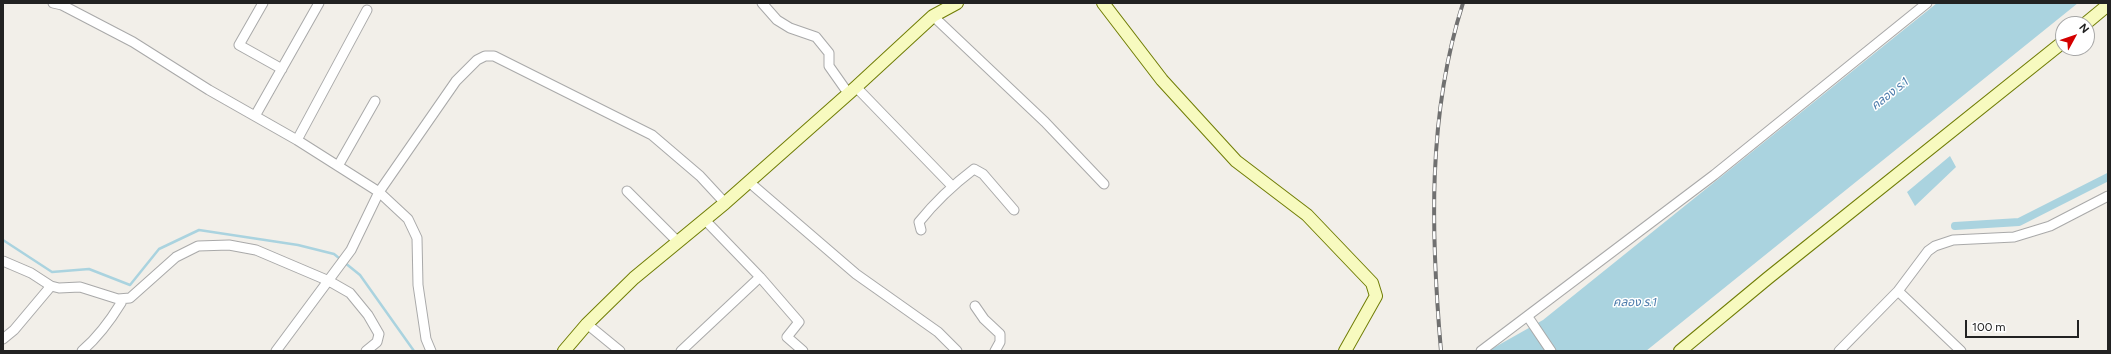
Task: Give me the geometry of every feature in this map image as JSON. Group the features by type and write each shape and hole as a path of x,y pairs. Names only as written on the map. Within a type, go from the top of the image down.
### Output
{"street":[{"path":"53,3 62,5 133,42 209,90 297,140 379,192 408,219 417,238 418,285 426,339 431,351"},
{"path":"263,3 239,44 282,69"},
{"path":"255,116 320,3"},
{"path":"762,3 777,20 790,28 816,37 829,53 829,66 952,186"},
{"path":"564,351 587,324 634,278 677,241 725,203 933,16 957,3"},
{"path":"1102,3 1162,80 1236,161 1307,215 1372,283 1376,296 1345,351"},
{"path":"1481,351 1714,175 1927,3"},
{"path":"2095,16 2108,5"},
{"path":"297,140 367,10"},
{"path":"933,16 1045,122 1104,184"},
{"path":"1680,351 1768,278 2055,48"},
{"path":"276,351 351,250 379,192 456,81 477,60 485,56 494,56 652,135 700,176 725,203"},
{"path":"338,166 375,101"},
{"path":"921,230 919,222 952,186 974,169 978,169 1014,210"},
{"path":"748,182 856,274 938,332 957,351"},
{"path":"627,191 677,241"},
{"path":"1839,351 1898,291 1928,251 1935,246 1953,240 2014,237 2050,226 2108,196"},
{"path":"705,220 760,276 799,322 787,337 803,351"},
{"path":"3,261 31,273 51,286 59,288 80,287 118,299 130,298 176,257 198,246 229,245 256,250 329,280 350,293 376,328 379,338 366,351"},
{"path":"681,351 760,276"},
{"path":"3,339 14,330 51,286"},
{"path":"1898,291 1961,351"},
{"path":"82,351 94,341 110,320 121,303 118,299"},
{"path":"975,306 984,320 1000,334 1000,342 995,351"},
{"path":"1528,317 1551,351"},
{"path":"587,324 620,351"}],"water":[{"name":"คลอง ร.1","path":"1937,3 2078,3 2062,16 2055,16 2055,22 1646,351 1488,351 1543,320"},
{"path":"1950,156 1956,167 1915,206 1907,192"}],"waterway":[{"path":"1955,226 2019,222 2108,177"},
{"path":"3,240 52,272 89,269 130,285 159,249 199,230 298,245 334,254 360,275 414,351"}],"railway":[{"path":"1441,351 1435,264 1435,176 1443,89 1451,46 1463,3"}]}
